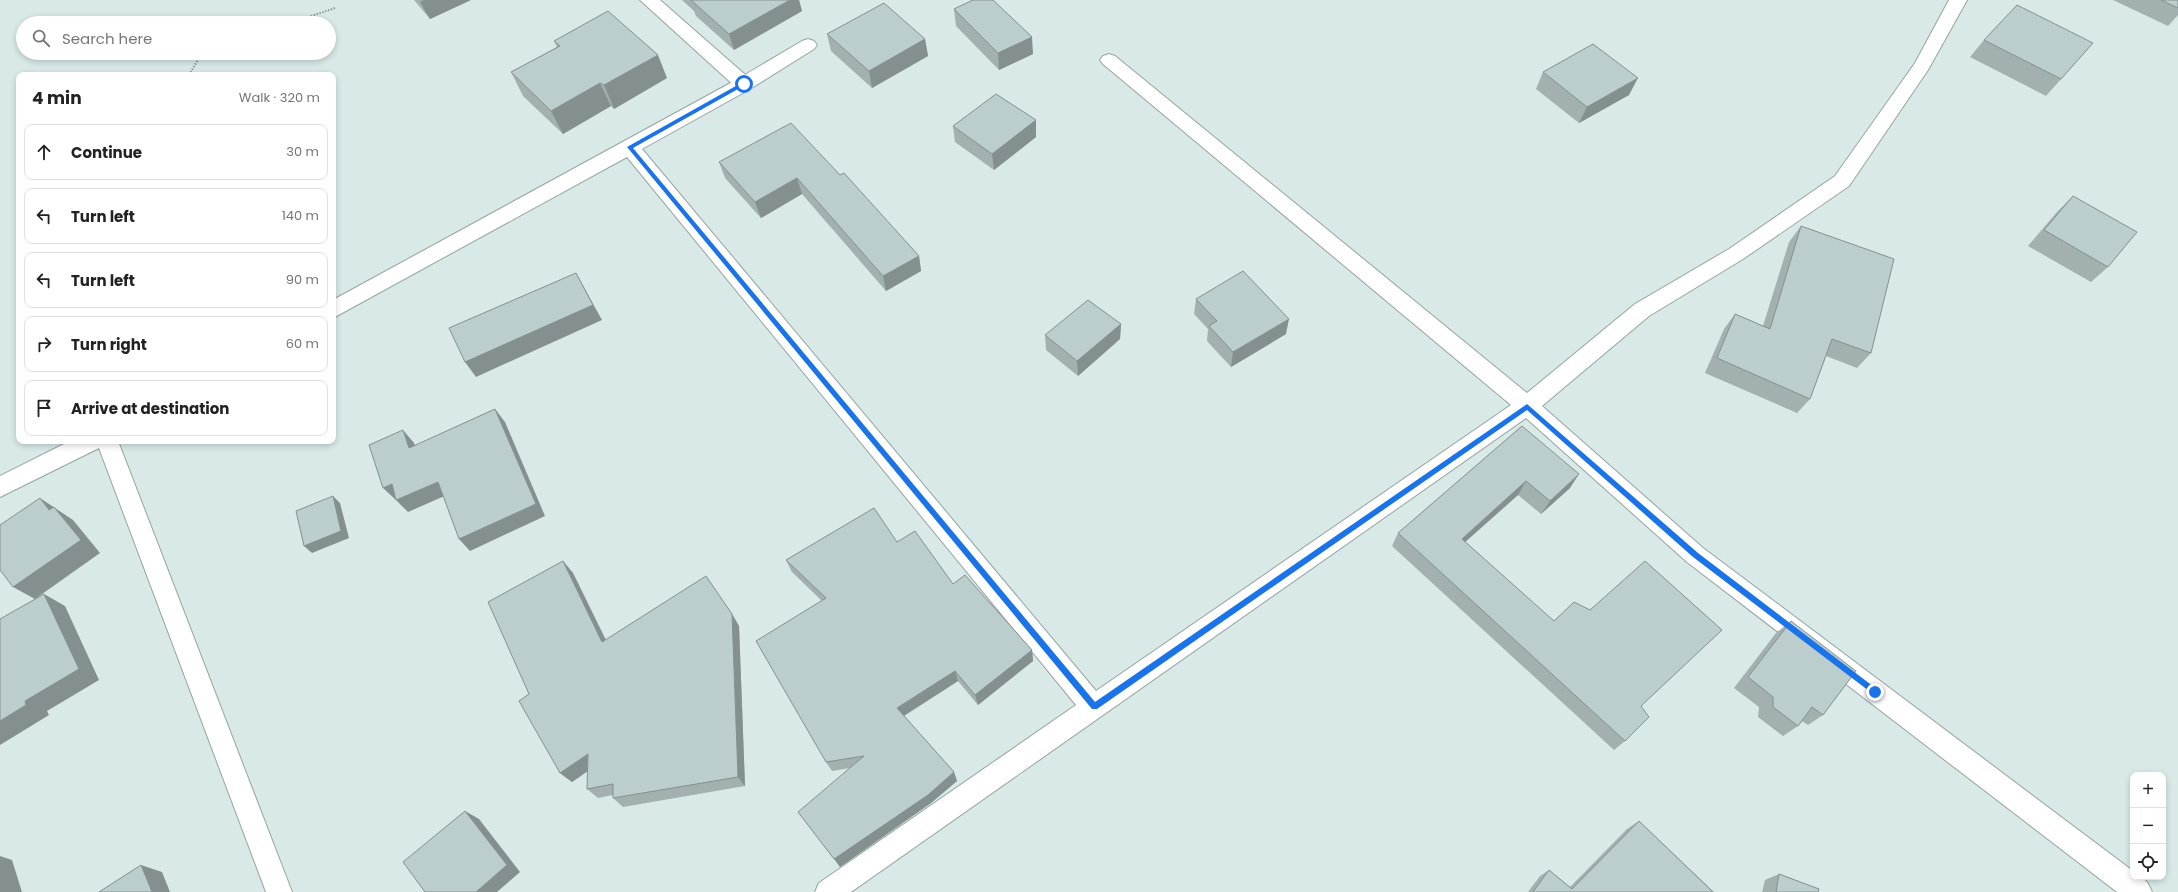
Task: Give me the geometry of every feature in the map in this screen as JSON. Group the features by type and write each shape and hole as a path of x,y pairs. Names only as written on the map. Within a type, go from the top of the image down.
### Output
{"street":[{"path":"649,0 744,84"},
{"path":"828,892 1527,406 1642,310 1736,254 1842,181 1922,66 1958,0"},
{"path":"336,308 744,84 808,45"},
{"path":"1109,60 1527,406 1695,555 2139,892"},
{"path":"630,147 1094,707"},
{"path":"0,487 46,462 85,444"},
{"path":"109,444 279,892"}],"path":[{"path":"312,16 335,8"},
{"path":"191,72 198,60"}],"building":[{"path":"691,0 790,0 729,34"},
{"path":"973,0 993,0 1032,37 998,53 954,9"},
{"path":"2161,0 2178,0 2178,8"},
{"path":"884,3 925,39 869,71 827,34"},
{"path":"2017,5 2093,43 2061,79 1984,40"},
{"path":"608,11 658,55 604,85 600,83 551,111 511,72 560,46 554,41"},
{"path":"1593,44 1638,78 1587,107 1543,72"},
{"path":"996,94 1036,120 992,154 953,126"},
{"path":"791,123 840,175 844,173 919,256 883,276 797,178 755,202 719,162"},
{"path":"2073,196 2137,232 2108,267 2044,230"},
{"path":"1801,226 1894,259 1871,353 1832,339 1810,399 1717,358 1735,314 1770,329"},
{"path":"1243,271 1289,319 1233,352 1209,326 1217,321 1196,299"},
{"path":"576,273 593,305 465,362 449,328"},
{"path":"1088,300 1121,324 1077,361 1045,335"},
{"path":"495,409 536,504 459,539 438,482 396,500 392,484 383,488 369,445 403,430 409,448"},
{"path":"1522,426 1579,474 1550,501 1526,481 1462,539 1554,621 1574,602 1590,610 1645,561 1722,630 1641,706 1649,717 1625,741 1398,533"},
{"path":"333,496 341,531 304,546 296,511"},
{"path":"40,498 49,510 54,507 81,540 13,587 0,570 0,525"},
{"path":"874,508 897,542 915,531 953,584 965,575 1032,650 975,695 955,671 897,708 954,772 928,795 834,859 798,812 864,756 826,762 756,641 826,598 786,560"},
{"path":"563,561 602,642 706,576 732,614 738,777 613,798 613,784 587,789 588,754 560,773 519,701 529,694 488,602"},
{"path":"44,594 79,669 25,701 26,705 0,721 0,619"},
{"path":"1791,621 1856,671 1823,715 1812,707 1798,726 1773,707 1773,697 1748,677"},
{"path":"465,811 507,865 476,892 425,892 403,862"},
{"path":"1639,821 1713,892 1533,892 1549,870 1572,889"},
{"path":"141,865 152,892 99,892"},
{"path":"1779,874 1819,889 1818,892 1776,892"}],"route":[{"path":"744,84 630,147 1094,707 1527,406 1695,555 1875,692"}]}
